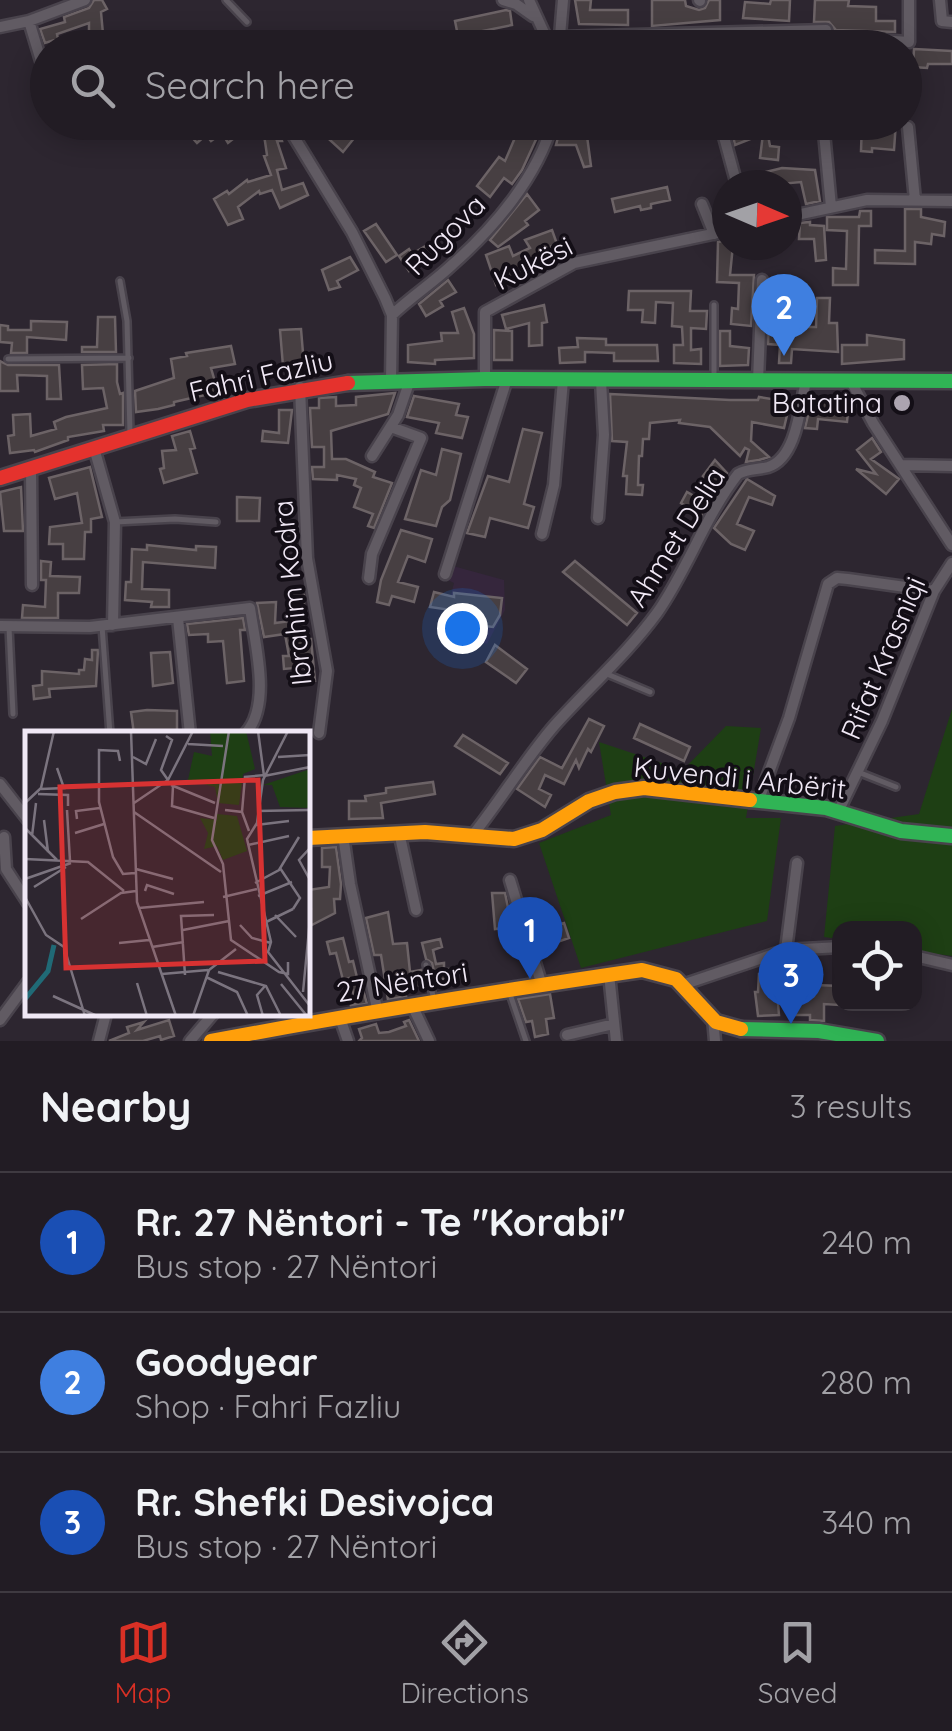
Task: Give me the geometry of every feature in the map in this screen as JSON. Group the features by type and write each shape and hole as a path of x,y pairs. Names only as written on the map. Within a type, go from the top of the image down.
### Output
{"street":[{"path":"0,28 85,0"},
{"path":"503,0 534,17"},
{"path":"529,0 541,30"},
{"path":"560,30 562,0"},
{"path":"909,0 909,30"},
{"path":"940,0 942,21 952,22"},
{"path":"29,21 32,30"},
{"path":"295,140 352,232 392,315 391,380"},
{"name":"Rugova","path":"392,315 453,264 494,220 535,166 545,140"},
{"path":"725,140 733,170"},
{"path":"825,140 831,207"},
{"path":"909,140 915,200"},
{"path":"802,214 867,200 952,201"},
{"path":"702,204 712,229"},
{"name":"Kukësi","path":"485,379 485,312 574,263 712,234"},
{"path":"758,381 762,280"},
{"name":"Fahri Fazliu","path":"0,478 300,387 391,380 485,379 952,381"},
{"path":"372,456 391,427 410,380"},
{"path":"445,574 507,380"},
{"path":"542,534 554,485 563,380"},
{"path":"598,518 604,435 601,381"},
{"path":"851,381 952,545"},
{"name":"Ahmet Delia","path":"472,836 554,726 638,638 675,586 738,474 769,467 784,454 806,382"},
{"name":"Ibrahim Kodra","path":"300,387 307,558 326,671 319,734"},
{"path":"369,578 372,554 421,438 391,427"},
{"path":"94,448 115,522 115,592 107,625"},
{"path":"900,465 952,466"},
{"path":"30,468 32,586"},
{"name":"Rifat Krasniqi","path":"839,810 890,702 934,591 952,562"},
{"path":"758,802 828,584 837,578 848,578 934,591"},
{"path":"4,626 107,625 250,608 262,693 255,722 248,731"},
{"path":"178,618 190,731"},
{"path":"0,784 25,816"},
{"name":"Kuvendi i Arbërit","path":"310,838 399,832 514,839 529,836 589,801 628,789 839,810 902,831 952,836"},
{"path":"399,832 416,910"},
{"path":"343,835 353,902 378,1014"},
{"path":"4,837 6,869 25,898"},
{"path":"786,950 797,863"},
{"path":"510,880 542,986"},
{"path":"832,947 786,950 685,984 712,1018 734,1028 789,1035 842,1034 877,1041"},
{"path":"922,958 952,966"},
{"name":"27 Nëntori","path":"211,1041 273,1036 434,1000 609,974 659,971 685,984"},
{"path":"609,974 616,1041"},
{"path":"0,1020 25,986"},
{"path":"412,1005 428,1041"},
{"path":"99,1041 105,1016"},
{"path":"190,1041 211,1016"},
{"path":"340,1018 348,1041"},
{"path":"712,1018 714,1041"},
{"path":"567,1035 614,1024"}],"lane":[{"path":"226,0 247,22"},
{"path":"120,282 126,305 130,436"},
{"path":"714,305 714,381"},
{"path":"8,358 129,358"},
{"path":"115,522 216,522"},
{"path":"107,625 110,731"},
{"path":"4,626 13,714"},
{"path":"604,673 650,692"},
{"name":"Rifat Krasniqi","path":"858,772 896,787"},
{"path":"426,965 434,1000"},
{"path":"510,991 526,1041"}],"shaded area":[{"path":"453,566 504,580 505,610 487,644 442,630 454,583 448,580"}],"green space":[{"path":"952,709 952,956 922,952 922,921 832,921 832,938 824,937 835,826 919,814"},
{"path":"726,726 761,728 746,818 781,818 767,921 581,968 539,843 611,815 599,742 683,770"}],"building":[{"path":"94,0 102,0 107,9 101,12 103,30 89,30 89,23 69,30 40,30 65,22 64,17 89,8"},
{"path":"575,0 591,0 590,10 628,10 628,25 579,24"},
{"path":"652,0 685,0 686,6 699,10 709,0 720,0 720,20 652,26"},
{"path":"771,0 790,0 789,21 743,18 745,2 770,4"},
{"path":"815,0 849,0 848,6 876,7 876,21 895,21 895,30 834,30 829,22 814,22"},
{"path":"506,10 510,11 512,25 457,30 455,21"},
{"path":"922,49 952,51 952,64 928,64 922,68"},
{"path":"265,140 282,140 277,141 286,168 277,170 282,190 303,183 308,195 280,208 272,190 260,194 259,191 238,207 243,219 228,225 214,199 227,191 229,194 247,180 271,175 264,156"},
{"path":"330,140 353,140 343,152"},
{"path":"514,140 536,140 512,184 504,178 490,197 477,186 499,157 505,161"},
{"path":"557,140 588,140 591,166 584,167 576,145 556,145"},
{"path":"762,140 779,147 778,160 760,158"},
{"path":"861,140 895,140 894,150 861,151"},
{"path":"782,168 815,170 820,201 806,204 802,170 774,170"},
{"path":"667,187 670,200 651,204 651,208 641,210 640,206 615,212 612,199"},
{"path":"527,194 539,210 525,221 528,225 498,247 490,240"},
{"path":"905,209 921,209 921,217 945,222 944,236 932,234 931,244 915,242 915,264 875,263 875,250 905,251"},
{"path":"860,211 871,211 871,226 859,226 858,285 833,285 833,268 846,269 847,231 827,230 827,217 859,217"},
{"path":"802,223 824,226 826,260 816,261 814,239 802,239"},
{"path":"376,224 397,255 386,262 364,231"},
{"path":"552,230 557,244 542,250 548,268 541,271 537,261 496,285 486,255 509,246 513,256 530,248 525,240"},
{"path":"429,244 438,258 426,266 423,261 409,271 399,256"},
{"path":"350,257 358,270 337,281 340,287 329,290 322,270"},
{"path":"718,260 732,260 730,275 754,275 751,326 731,324 732,308 738,309 739,283 717,282"},
{"path":"448,280 456,292 426,316 419,304"},
{"path":"629,291 691,291 690,311 707,311 706,329 691,328 691,350 701,349 701,364 674,363 674,345 683,345 682,327 672,326 673,303 656,302 655,323 642,322 643,310 628,310"},
{"path":"817,298 830,298 829,323 837,323 838,352 792,349 791,363 779,363 780,345 768,344 769,312 781,313 780,334 796,334 796,327 816,327"},
{"path":"544,305 547,322 542,323 542,345 529,346 529,323 506,329 502,315"},
{"path":"464,308 474,334 474,358 435,360 435,364 408,362 408,345 442,341 441,333 458,333 452,312"},
{"path":"98,317 115,317 116,352 82,352 82,347 97,347"},
{"path":"31,321 67,322 66,340 27,337 27,353 11,353 12,343 0,342 0,325 8,326 8,330 31,330"},
{"path":"301,329 304,365 283,366 280,330"},
{"path":"494,330 512,331 512,360 494,360"},
{"path":"720,331 730,331 730,346 749,348 748,365 720,366"},
{"path":"867,335 904,340 904,359 842,364 842,345 867,345"},
{"path":"577,338 606,339 606,345 657,345 658,361 614,361 614,353 585,352 585,362 560,363 559,348 578,347"},
{"path":"231,346 235,364 211,368 218,392 136,412 135,391 174,378 171,359"},
{"path":"0,361 8,365 59,365 61,399 47,399 47,376 17,375 18,391 0,391"},
{"path":"117,364 117,382 120,394 123,393 123,425 103,425 104,431 68,437 35,452 10,453 8,436 14,435 13,415 30,414 31,436 56,429 54,422 66,417 107,408 103,388 83,389 82,365"},
{"path":"395,393 388,414 331,431 332,459 346,459 375,472 373,477 392,483 374,528 368,526 373,514 354,507 361,488 354,485 356,479 337,475 337,480 313,479 312,467 324,467 324,447 312,447 310,408 319,408 319,398 336,397 336,406 356,405 356,397"},
{"path":"610,394 730,400 759,397 790,402 784,428 752,422 751,441 769,457 746,462 749,450 745,448 740,456 710,427 679,423 680,420 650,423 649,439 643,439 639,456 638,485 643,485 642,495 626,494 627,476 623,476 627,442 612,441"},
{"path":"414,396 459,404 456,415 468,417 462,438 436,433 439,423 407,417"},
{"path":"812,398 849,401 847,422 818,419 817,429 805,428"},
{"path":"279,410 292,410 288,443 262,441 263,431 279,433"},
{"path":"523,429 542,433 524,504 534,507 528,528 490,518 485,537 467,533 488,476 509,482"},
{"path":"190,431 197,473 164,483 160,469 164,468 162,451 176,450 172,436"},
{"path":"872,438 881,452 871,459 899,479 886,494 856,469 876,474 857,450"},
{"path":"442,449 461,454 450,500 442,507 436,526 405,519 421,470 436,475"},
{"path":"715,460 727,473 701,516 681,503 687,492 696,497 707,479 703,476"},
{"path":"90,467 102,517 91,519 91,532 85,532 84,559 63,559 63,544 49,544 50,527 82,523 77,493 55,499 49,478"},
{"path":"747,479 775,496 772,505 749,497 737,524 754,531 745,550 731,544 714,528"},
{"path":"21,487 23,531 4,531 0,492"},
{"path":"237,497 260,498 259,521 237,521"},
{"path":"401,530 432,539 425,562 408,556 398,582 418,587 414,602 392,596 389,605 377,602 381,580"},
{"path":"147,545 196,550 196,546 216,547 215,568 143,562 142,589 169,590 169,607 125,600 126,582 131,582 132,549 147,550"},
{"path":"41,561 51,562 50,576 80,577 79,593 58,593 58,618 22,618 23,605 45,607 46,580 41,580"},
{"path":"575,561 637,613 627,625 563,572"},
{"path":"434,592 454,597 454,593 502,598 500,615 493,627 457,623 458,611 430,607"},
{"path":"291,595 304,595 304,629 311,639 315,681 306,682 305,667 284,669 283,656 289,656 285,634 264,637 257,603 276,602 275,623 291,621"},
{"path":"243,618 245,630 240,630 244,681 227,683 223,641 208,642 208,634 189,635 187,624"},
{"path":"495,645 527,669 516,683 486,662"},
{"path":"92,650 98,650 96,686 49,689 50,697 34,699 33,686 42,685 42,671 79,674 79,670 84,670 85,659 92,660"},
{"path":"170,652 173,683 153,686 151,653"},
{"path":"177,711 177,731 134,731 131,712"},
{"path":"589,719 604,726 591,752 588,749 579,768 576,760 564,784 545,775 539,789 551,795 545,807 517,789 540,757 562,768"},
{"path":"640,724 690,747 684,761 634,738"},
{"path":"463,735 508,763 500,774 455,746"},
{"path":"433,782 435,794 381,803 383,818 349,819 349,801 366,801 365,796 386,793 386,788"},
{"path":"336,847 340,899 334,899 335,913 310,926 310,890 329,887 330,867 322,867 322,848"},
{"path":"492,893 505,893 512,927 495,929"},
{"path":"388,912 393,944 407,943 410,972 421,970 424,985 404,988 406,996 388,1000 381,955 374,955 366,918"},
{"path":"564,923 569,938 540,948 534,931"},
{"path":"343,938 367,1004 350,1006 356,1003 349,978 343,980 336,953 330,954 327,942"},
{"path":"440,939 442,947 433,950 436,964 444,963 444,969 454,969 455,978 436,980 432,963 426,959 422,943"},
{"path":"759,974 789,976 788,992 777,991 779,1015 758,1016 755,992"},
{"path":"815,985 832,986 832,1005 824,1004 824,1021 810,1020 810,1015 794,1015 795,996 814,996"},
{"path":"550,994 554,1018 546,1019 548,1034 535,1037 532,1021 526,1022 518,999"},
{"path":"169,1020 174,1036 109,1041 129,1033 127,1027 144,1022 137,1030"},
{"path":"409,1020 419,1041 359,1041 359,1029 376,1024 379,1033 389,1032 406,1026 404,1022"}],"traffic: fast":[{"path":"348,383 485,379 952,381"},
{"path":"750,800 826,808 901,831 952,836"},
{"path":"741,1029 819,1031 877,1041"}],"traffic: slow":[{"path":"310,838 425,832 514,839 542,830 589,801 644,788 750,800"},
{"path":"211,1041 642,970 676,979 716,1022 741,1029"}],"traffic: jam":[{"path":"0,478 247,400 348,383"}],"place":[{"name":"Goodyear","path":"784,356"},
{"name":"Batatina","path":"902,403"},
{"name":"Rr. 27 Nëntori - Te \"Korabi\"","path":"530,979"},
{"name":"Rr. Shefki Desivojca","path":"791,1024"}]}
